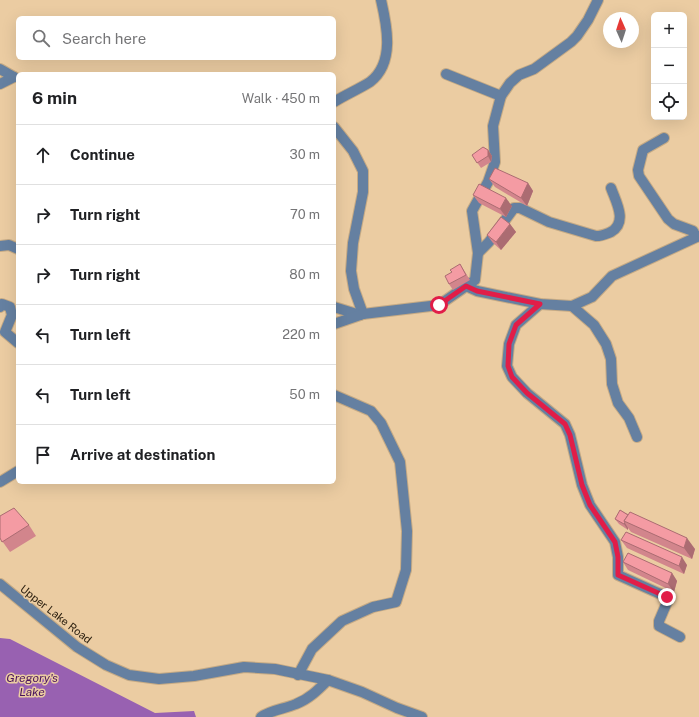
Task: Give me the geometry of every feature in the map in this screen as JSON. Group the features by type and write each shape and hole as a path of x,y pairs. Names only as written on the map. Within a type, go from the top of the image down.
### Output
{"street":[{"path":"336,101 370,81 381,71 386,55 388,36 381,0"},
{"path":"336,323 362,315 439,305 475,280 478,253 472,210 488,182 495,162 493,126 501,96 510,83 519,75 534,69 571,42 588,20 598,0"},
{"path":"0,69 14,77 0,84"},
{"path":"446,74 501,96"},
{"path":"336,130 353,151 363,171 363,192 353,243 351,271 354,289 362,315"},
{"path":"466,286 477,291 540,304 572,306 592,297 612,276 698,236 693,231 674,224 668,218 639,176 638,170 643,150 664,138"},
{"path":"478,253 489,242 514,208 520,208 549,222 596,236 601,236 612,231 619,225 621,215 611,188"},
{"path":"0,246 9,245 16,248"},
{"path":"0,307 2,304 10,307 12,315 5,332 16,341"},
{"path":"540,304 516,325 509,344 508,366 512,377 527,393 565,424 570,435 582,485 590,505 615,542 618,557 618,575 667,597 668,600 659,621 660,626 680,637"},
{"path":"572,306 594,325 606,344 611,359 612,384 618,403 629,418 637,437"},
{"path":"336,308 362,315"},
{"path":"298,674 312,649 342,621 373,607 396,602 406,570 407,532 400,462 381,423 371,411 336,395"},
{"path":"0,482 16,472"},
{"name":"Upper Lake Road","path":"0,584 77,647 106,665 130,674 159,679 194,676 244,667 275,669 328,680 362,692 397,708 422,717"},
{"path":"261,717 266,713 296,704 314,694 328,680"}],"water":[{"name":"Gregory's Lake","path":"0,638 10,639 155,713 194,711 196,717 0,717"}],"building":[{"path":"483,147 488,150 488,156 477,163 472,155"},
{"path":"495,168 528,183 521,198 489,179"},
{"path":"479,184 506,198 500,209 473,195"},
{"path":"501,217 510,224 496,242 487,235"},
{"path":"460,264 466,275 449,284 445,276 452,272 450,270"},
{"path":"14,508 29,525 2,542 0,538 0,516"},
{"path":"620,510 628,515 624,521 624,524 615,519"},
{"path":"630,512 687,538 684,548 624,521"},
{"path":"626,532 682,557 679,566 621,540"},
{"path":"628,553 672,573 668,584 623,562"}],"route":[{"path":"439,305 466,286 477,291 540,304 516,325 509,344 508,366 512,377 527,393 565,424 570,435 582,485 590,505 615,542 618,557 618,575 667,597"}]}
